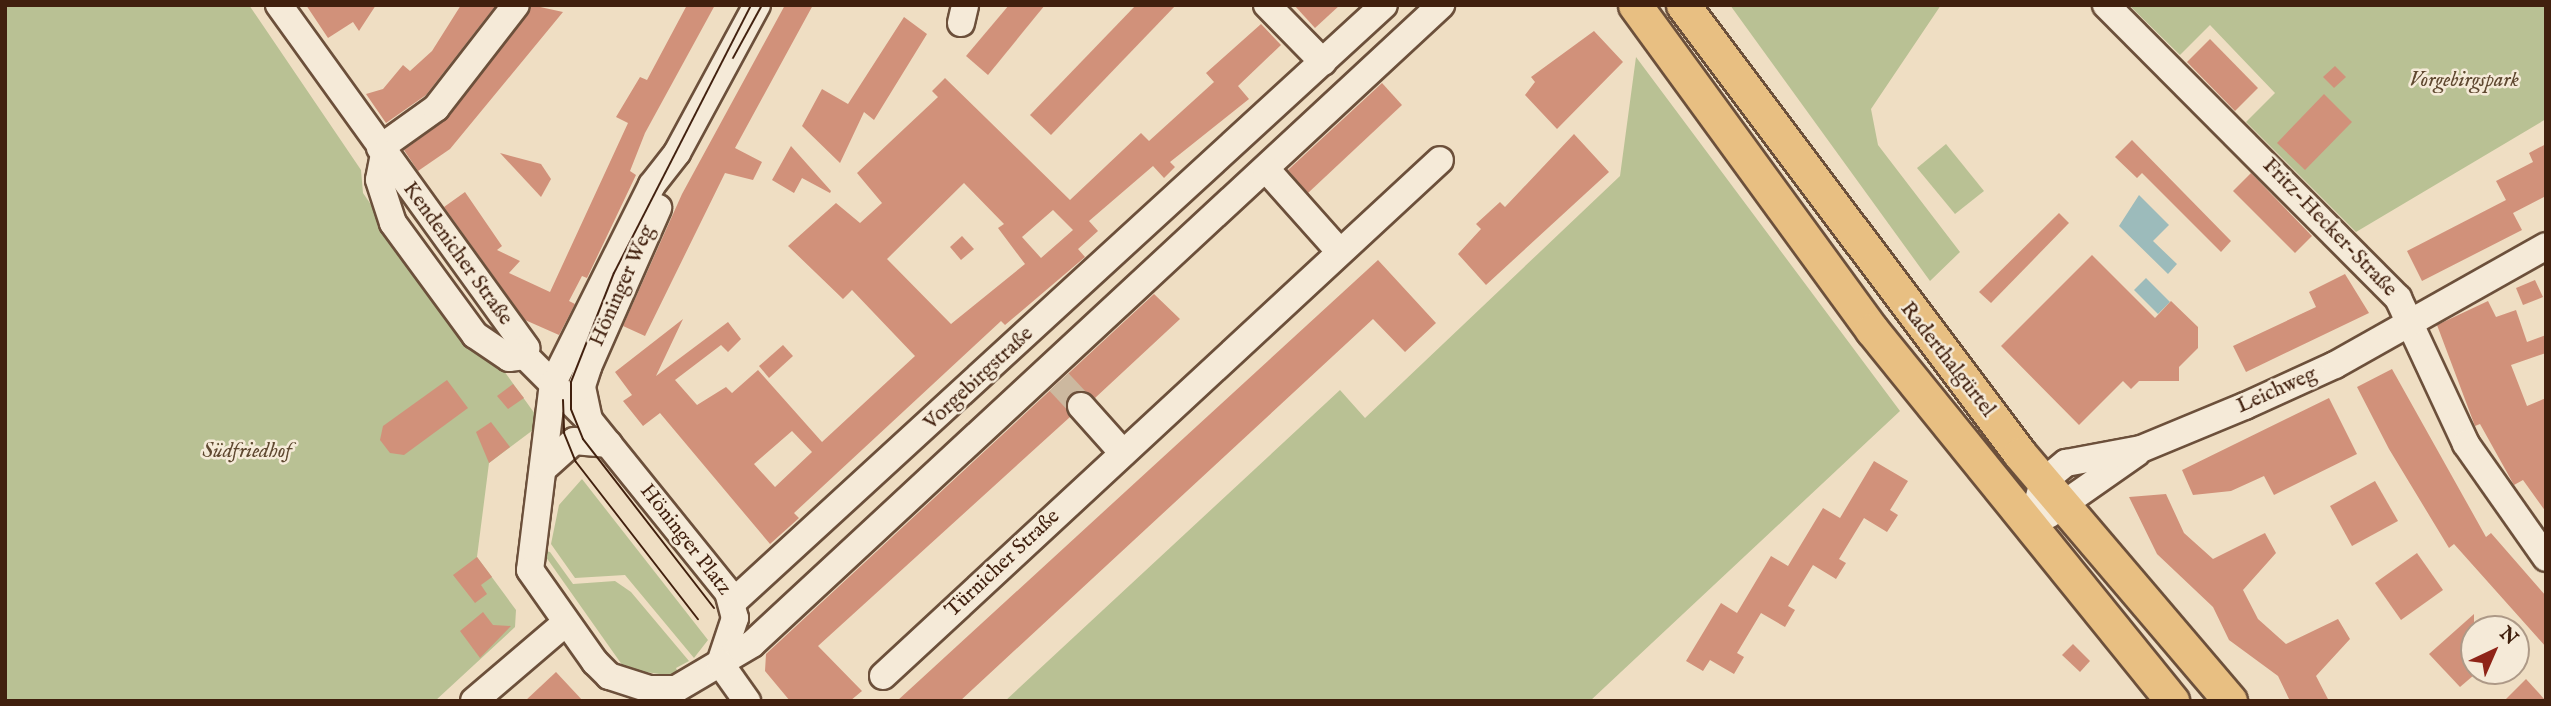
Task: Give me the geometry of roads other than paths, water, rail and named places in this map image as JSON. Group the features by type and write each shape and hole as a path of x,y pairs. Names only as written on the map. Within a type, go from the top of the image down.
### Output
{"main road":[{"name":"Raderthalgürtel","path":"1636,5 1800,235 2030,529 2172,701"},
{"name":"Raderthalgürtel","path":"1683,5 1841,224 2052,493 2230,701"},
{"path":"1800,235 1824,234 1841,224"}],"street":[{"path":"279,5 382,151 436,108 516,5"},
{"name":"Höninger Weg","path":"589,420 582,386 588,367 677,153 757,5"},
{"path":"1267,5 1323,62"},
{"name":"Vorgebirgstraße","path":"733,602 830,518 1384,5"},
{"name":"Vorgebirgstraße","path":"720,663 752,644 1054,376 1157,270 1441,5"},
{"name":"Fritz-Hecker-Straße","path":"2106,5 2388,288 2407,321 2466,444 2546,558"},
{"name":"Kendenicher Straße","path":"382,151 379,180 393,223 475,335 509,358 525,356 552,383"},
{"name":"Höninger Weg","path":"552,383 575,327 652,185 677,153"},
{"name":"Türnicher Straße","path":"883,676 1440,160"},
{"path":"1266,169 1339,251"},
{"path":"1128,241 1157,270"},
{"name":"Leichweg","path":"2052,493 2066,463 2141,449 2335,365 2407,321 2546,246"},
{"path":"552,383 530,570 564,624 609,676 631,685 676,689 720,663 747,701"},
{"name":"Höninger Platz","path":"552,383 609,444 733,602 733,632 720,663"},
{"path":"1081,407 1123,453"},
{"path":"544,468 574,441 609,444"},
{"path":"2030,529 2052,493"},
{"path":"830,518 831,545 862,546"},
{"path":"474,701 564,624"}],"water":[{"path":"2139,195 2169,225 2153,241 2177,264 2168,274 2119,226"},
{"path":"2146,278 2170,302 2158,314 2134,290"}],"tunnel":[{"path":"1059,382 1081,406"}],"tram line":[{"path":"714,608 583,439 571,409 571,382 614,273 751,5"},
{"path":"733,58 762,5"},
{"path":"563,400 564,433 576,462 698,619"}],"park label":[{"name":"Vorgebirgspark","path":"2464,81"},
{"name":"Südfriedhof","path":"247,452"}]}
